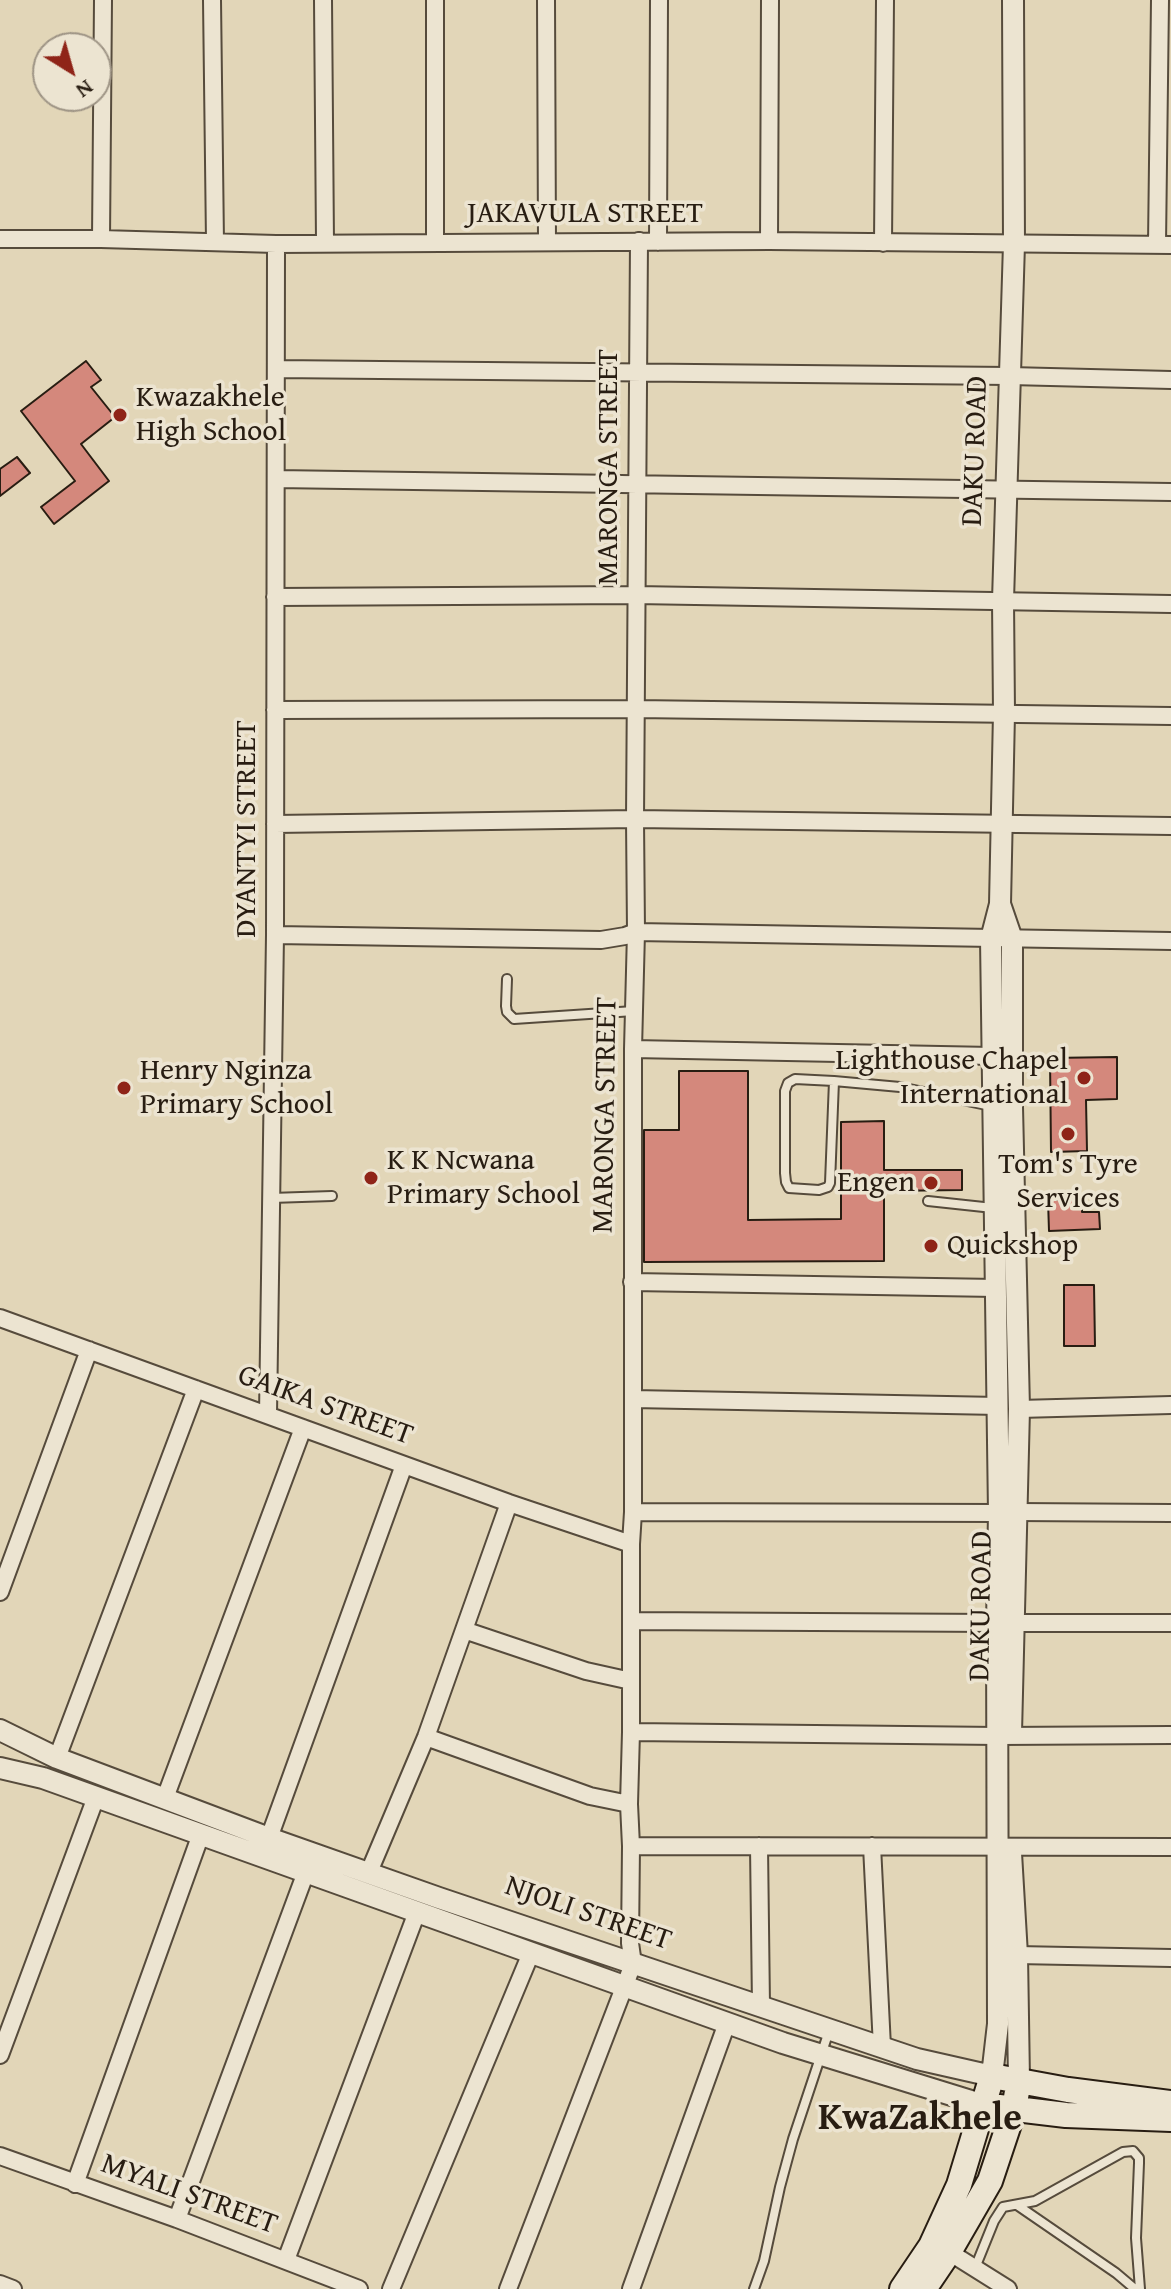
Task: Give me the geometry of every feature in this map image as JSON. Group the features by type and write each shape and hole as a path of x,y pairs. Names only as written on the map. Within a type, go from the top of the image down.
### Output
{"main road":[{"name":"NJOLI STREET","path":"992,2076 1068,2090 1171,2103"},
{"name":"DAKU ROAD","path":"924,2289 940,2249 992,2076"},
{"name":"DAKU ROAD","path":"902,2289 940,2249 990,2181 1014,2109 1019,2080"},
{"name":"NJOLI STREET","path":"984,2105 1066,2115 1171,2119"}],"street":[{"path":"101,239 103,0"},
{"path":"212,0 215,242"},
{"path":"323,0 325,242"},
{"path":"435,0 435,242"},
{"path":"546,0 547,241"},
{"path":"658,242 659,0"},
{"path":"769,241 770,0"},
{"path":"883,243 885,0"},
{"name":"DAKU ROAD","path":"992,2076 998,2024 1004,1846 1008,1512 1000,904 1005,489 1014,244 1013,0"},
{"path":"1160,0 1164,245"},
{"name":"JAKAVULA STREET","path":"0,239 276,244 769,241 1164,245"},
{"name":"MARONGA STREET","path":"508,2289 633,1964 630,1943 629,1804 639,241"},
{"name":"DYANTYI STREET","path":"268,1414 275,935 276,244"},
{"path":"276,369 1171,380"},
{"path":"276,479 1171,492"},
{"path":"275,597 636,595 1171,604"},
{"path":"275,710 636,709 1171,716"},
{"path":"275,824 635,819 1171,826"},
{"path":"275,935 601,940 636,932 1171,941"},
{"name":"DAKU ROAD","path":"1001,939 992,1056 1002,1106 994,1208 996,1288 1009,1408"},
{"path":"633,1049 992,1056"},
{"path":"632,1282 996,1288"},
{"name":"GAIKA STREET","path":"0,1318 509,1503 631,1544"},
{"path":"0,1592 89,1350"},
{"path":"57,1758 196,1389"},
{"path":"633,1399 1009,1408 1171,1405"},
{"path":"165,1798 303,1428"},
{"path":"269,1838 404,1465"},
{"path":"369,1872 426,1737 509,1503"},
{"path":"633,1512 1171,1513"},
{"path":"631,1621 1171,1623"},
{"path":"464,1630 586,1671 631,1681"},
{"name":"NJOLI STREET","path":"0,1730 57,1758 269,1838 917,2059 992,2076"},
{"path":"631,1732 1171,1735"},
{"path":"426,1737 590,1796 629,1804"},
{"name":"NJOLI STREET","path":"0,1768 43,1778 727,2023 984,2105"},
{"path":"0,2055 96,1797"},
{"path":"75,2184 201,1834"},
{"path":"631,1846 1171,1847"},
{"path":"759,1846 761,2006"},
{"path":"872,1846 882,2047"},
{"name":"DAKU ROAD","path":"1004,1846 1017,1955 1019,2080"},
{"path":"177,2219 306,1872"},
{"path":"286,2260 417,1912"},
{"path":"391,2289 531,1953"},
{"path":"1017,1955 1171,1958"},
{"path":"631,2289 727,2023"},
{"name":"MYALI STREET","path":"0,2156 177,2219 359,2289"},
{"path":"940,2249 1008,2289"},
{"path":"0,2284 13,2289"}],"lane":[{"path":"507,979 507,1012 514,1019 634,1011"},
{"path":"834,1081 830,1183 819,1190 789,1188 785,1173 786,1086 795,1079 834,1081 900,1087 1002,1106"},
{"path":"271,1198 332,1196"},
{"path":"928,1201 994,1208"},
{"path":"754,2289 764,2261 793,2139 829,2030"},
{"path":"975,2268 1003,2207 1035,2201 1123,2152 1133,2151 1139,2158 1137,2289"},
{"path":"1017,2205 1137,2289"}],"building":[{"path":"86,361 101,380 91,387 115,417 81,444 109,481 54,524 41,507 75,481 21,411"},
{"path":"17,457 30,473 0,496 0,469"},
{"path":"1117,1057 1117,1099 1086,1100 1087,1151 1051,1152 1050,1058"},
{"path":"679,1071 748,1071 748,1220 841,1219 841,1122 884,1121 884,1170 962,1170 962,1190 884,1191 884,1261 644,1262 644,1130 679,1130"},
{"path":"1082,1199 1082,1212 1099,1212 1100,1229 1049,1231 1048,1200"},
{"path":"1064,1285 1094,1285 1095,1346 1064,1346"}],"place":[{"name":"Kwazakhele High School","path":"120,415"},
{"name":"Lighthouse Chapel International","path":"1084,1078"},
{"name":"Henry Nginza Primary School","path":"124,1088"},
{"name":"Tom's Tyre Services","path":"1068,1134"},
{"name":"K K Ncwana Primary School","path":"371,1178"},
{"name":"Engen","path":"931,1183"},
{"name":"Quickshop","path":"931,1246"}],"district":[{"name":"KwaZakhele","path":"920,2119"}]}
